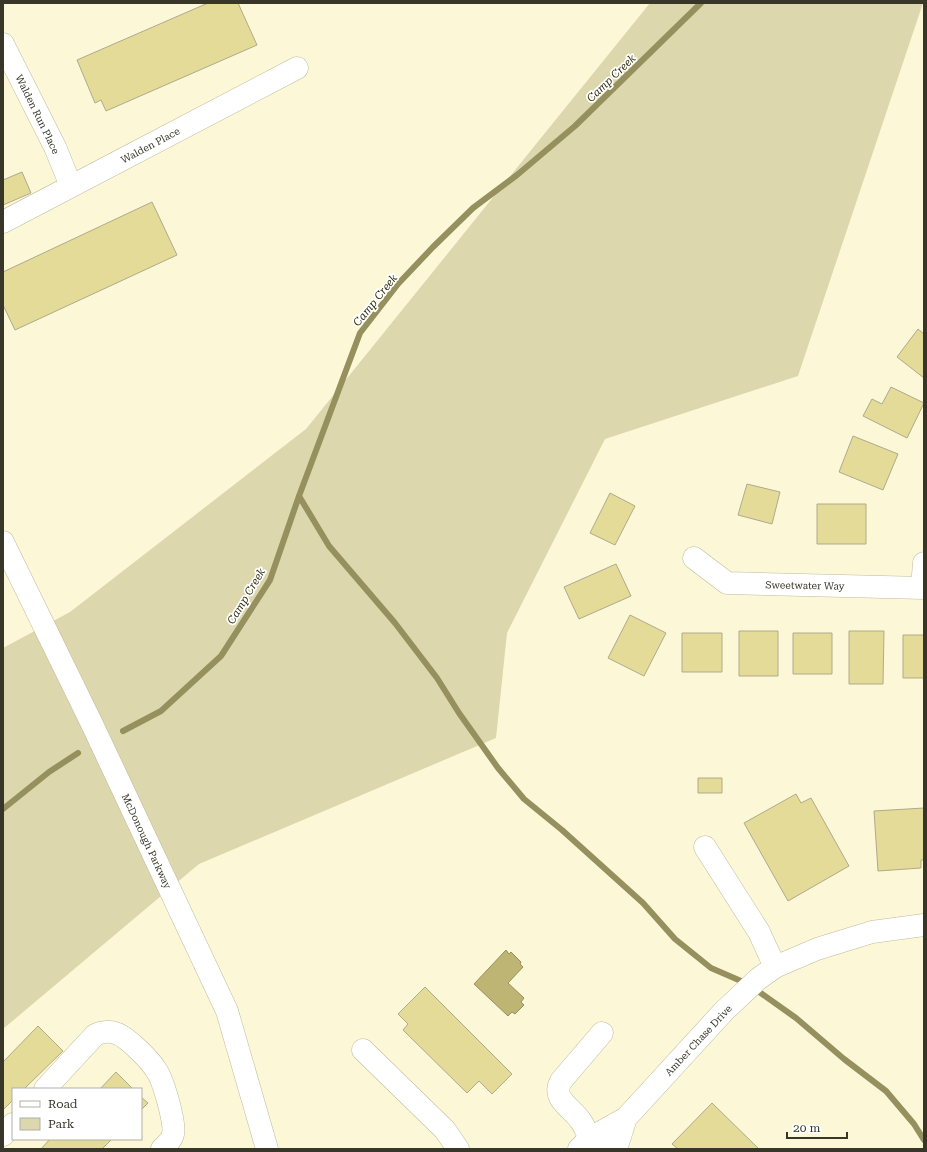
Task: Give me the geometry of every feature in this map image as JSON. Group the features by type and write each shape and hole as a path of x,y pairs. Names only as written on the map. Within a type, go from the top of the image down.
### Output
{"street":[{"name":"Walden Run Place","path":"3,44 55,147 71,186"},
{"name":"Walden Place","path":"3,222 297,68"},
{"name":"McDonough Parkway","path":"3,542 96,731 227,1011 267,1149"},
{"name":"Sweetwater Way","path":"694,558 727,583 923,588"},
{"path":"923,588 924,563"},
{"path":"705,847 759,932 775,966"},
{"name":"Amber Chase Drive","path":"602,1033 561,1081 558,1089 563,1103 580,1119 589,1145 626,1118 724,1011 758,979 775,966 817,949 872,932 924,925"},
{"path":"46,1088 95,1036 103,1032 114,1032 118,1034 151,1063 159,1075 174,1128 173,1136 162,1149"},
{"path":"363,1050 445,1130 458,1149"},
{"name":"Amber Chase Drive","path":"616,1149 626,1118"},
{"path":"3,1135 12,1125"}],"green space":[{"path":"650,3 923,3 798,376 605,439 507,633 496,738 199,864 3,1029 3,648 70,612 306,429"}],"shaded area":[{"path":"506,950 509,954 511,952 521,962 520,964 523,967 508,983 524,998 521,1002 524,1005 515,1014 512,1012 508,1016 474,984"}],"building":[{"path":"208,3 238,3 257,45 106,111 101,100 95,103 77,60"},
{"path":"22,172 31,193 3,205 3,180"},
{"path":"152,202 177,255 15,330 3,305 3,272"},
{"path":"918,329 924,334 924,378 897,357"},
{"path":"891,387 924,403 907,438 863,416 872,399 882,404"},
{"path":"853,436 898,454 883,490 839,472"},
{"path":"747,484 780,492 772,524 738,515"},
{"path":"610,493 635,506 615,545 590,533"},
{"path":"817,504 866,504 866,544 817,544"},
{"path":"616,564 631,596 579,619 564,587"},
{"path":"630,615 666,633 644,676 608,658"},
{"path":"739,631 778,631 778,676 739,676"},
{"path":"849,631 884,631 883,684 849,684"},
{"path":"682,633 722,633 722,672 682,672"},
{"path":"793,633 832,633 832,674 793,674"},
{"path":"903,635 924,635 924,678 903,678"},
{"path":"698,778 722,778 722,793 698,793"},
{"path":"796,794 801,803 811,798 849,866 788,901 744,823"},
{"path":"924,808 924,860 921,860 921,868 878,871 874,811"},
{"path":"425,987 512,1074 492,1094 479,1081 467,1093 403,1030 408,1024 398,1014"},
{"path":"38,1026 63,1051 25,1088 12,1088 12,1101 3,1110 3,1062"},
{"path":"116,1072 132,1088 101,1088"},
{"path":"142,1098 148,1103 142,1109"},
{"path":"712,1103 759,1149 678,1149 672,1144"},
{"path":"49,1140 111,1140 102,1149 41,1149"}],"waterway":[{"name":"Camp Creek","path":"123,731 161,711 221,656 270,580 299,496 360,333 398,284 473,208 517,175 575,126 701,3"},
{"path":"299,496 329,546 395,623 437,678 459,713 498,768 524,799 562,830 643,903 675,939 711,968 748,984 796,1018 844,1059 886,1091 914,1124 924,1140"},
{"name":"Camp Creek","path":"3,809 49,772 78,753"}]}
